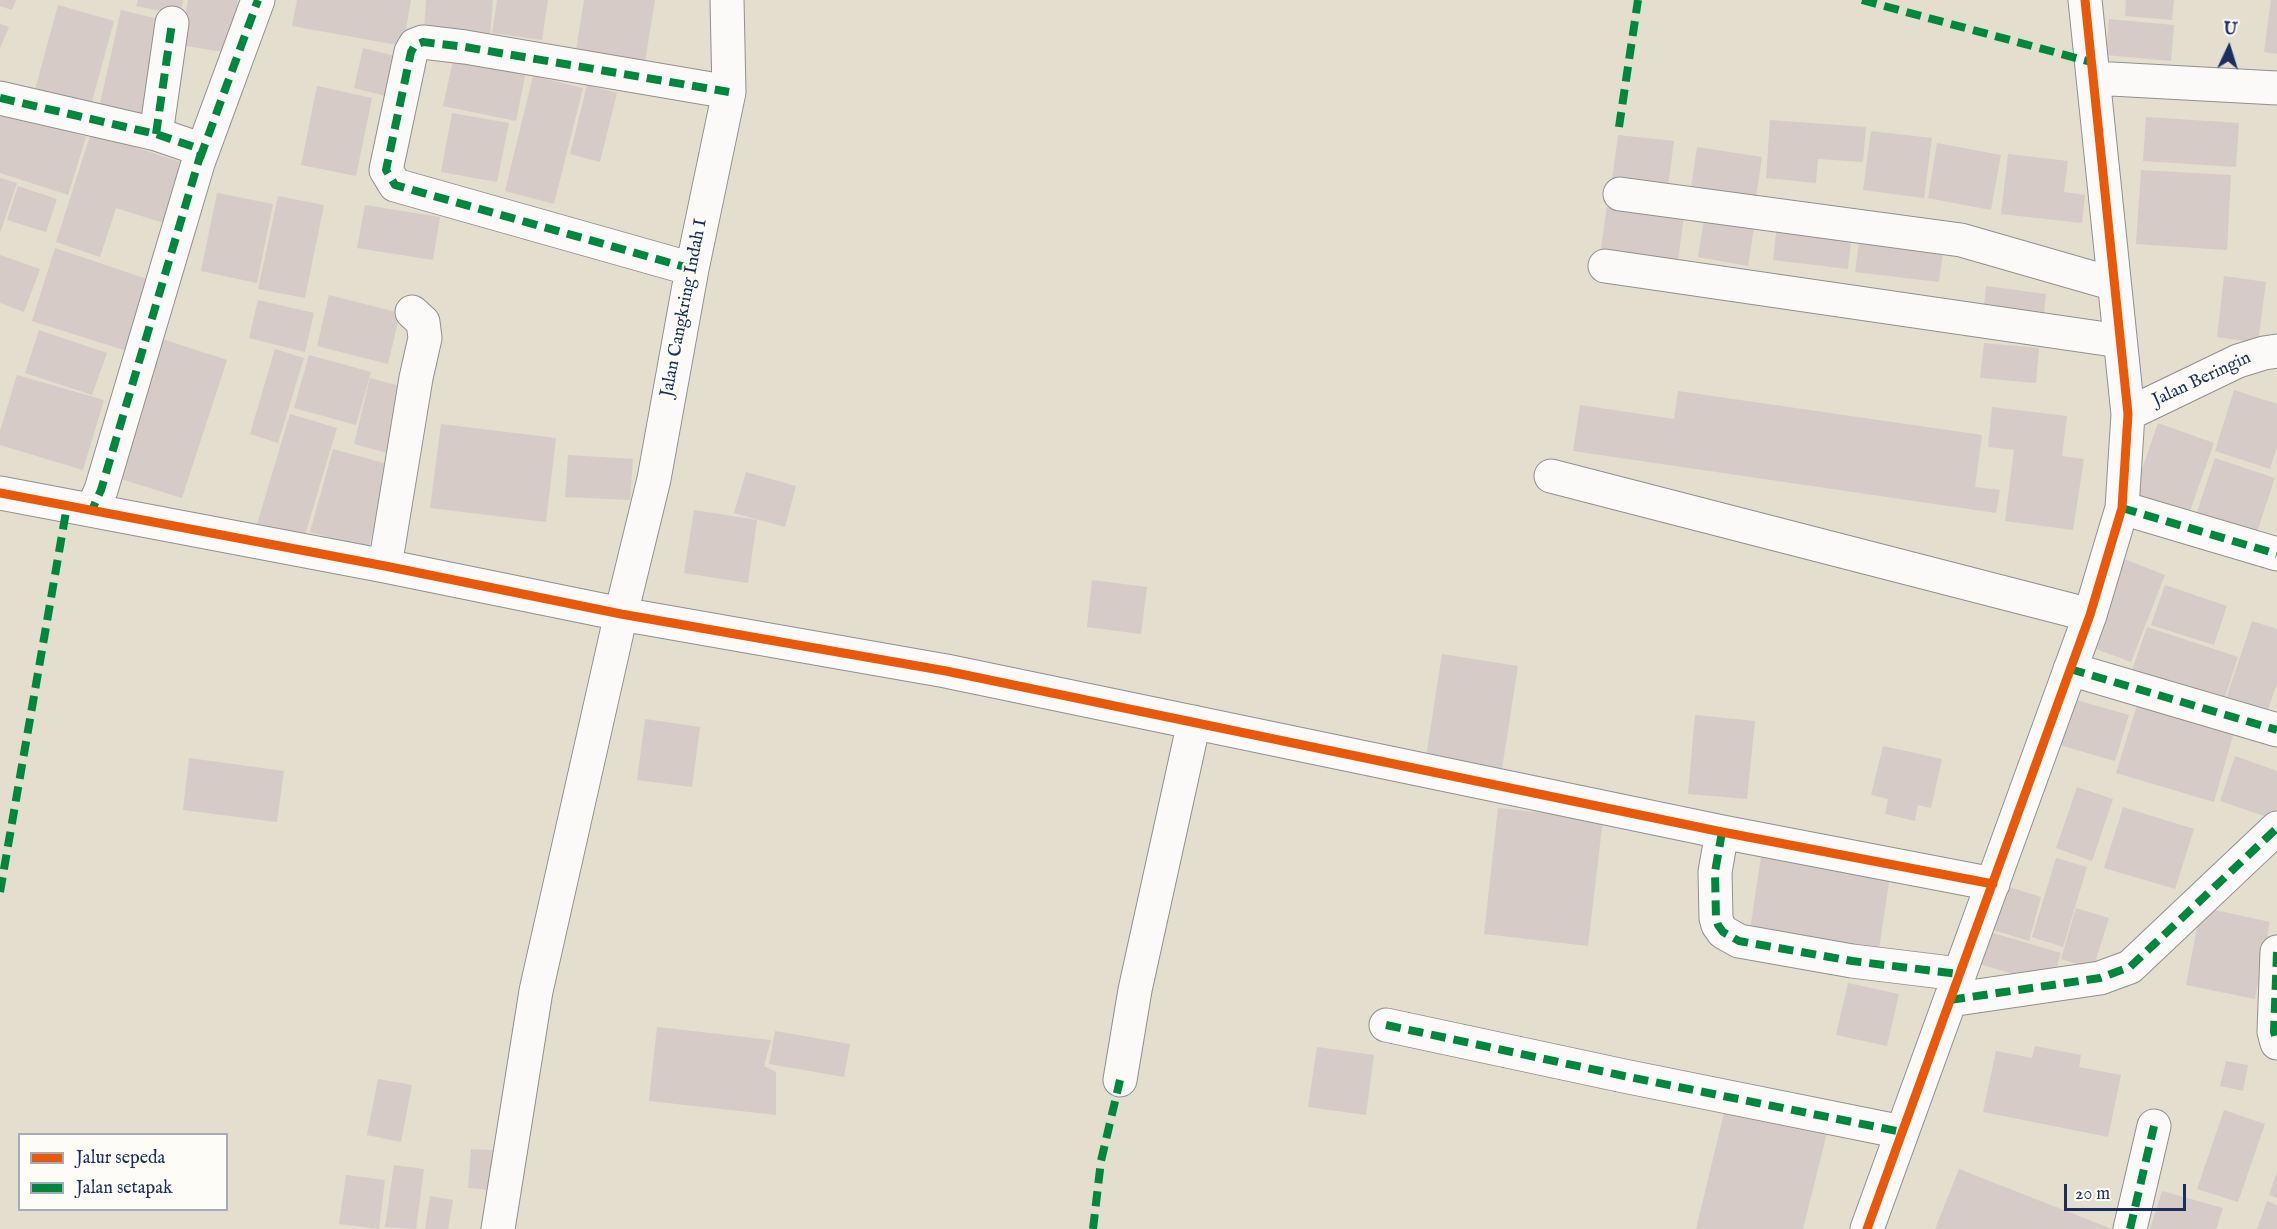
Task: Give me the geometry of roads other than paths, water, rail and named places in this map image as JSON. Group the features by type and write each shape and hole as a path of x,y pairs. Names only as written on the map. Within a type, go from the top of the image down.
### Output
{"street":[{"path":"198,163 258,0"},
{"name":"Jalan Cangkring Indah I","path":"498,1229 536,991 621,614 654,479 692,269 729,92 727,0"},
{"path":"1867,1229 2090,615 2122,508 2128,414 2085,0"},
{"path":"156,134 172,23"},
{"path":"692,269 395,185 386,170 411,52 415,45 423,42 465,47 729,92"},
{"path":"2093,78 2277,88"},
{"path":"0,98 156,134 197,148 201,153 100,490 92,510"},
{"path":"1620,194 1961,240 2114,284"},
{"path":"1605,266 2120,341"},
{"path":"386,566 416,378 425,338 423,322 412,312"},
{"name":"Jalan Beringin","path":"2128,414 2238,361 2277,351"},
{"path":"1551,476 2090,615"},
{"path":"0,493 386,566 621,614 946,671 1722,832 1992,884"},
{"path":"2122,508 2277,554"},
{"path":"2070,669 2178,703 2277,730"},
{"path":"1120,1080 1135,990 1194,722"},
{"path":"1722,832 1714,872 1716,918 1718,925 1729,937 1739,941 1841,959 1955,987 2100,978 2130,967 2277,828"},
{"path":"2277,952 2274,1032 2277,1043"},
{"path":"1386,1024 1624,1076 1902,1132"},
{"path":"2130,1229 2154,1126"}]}
